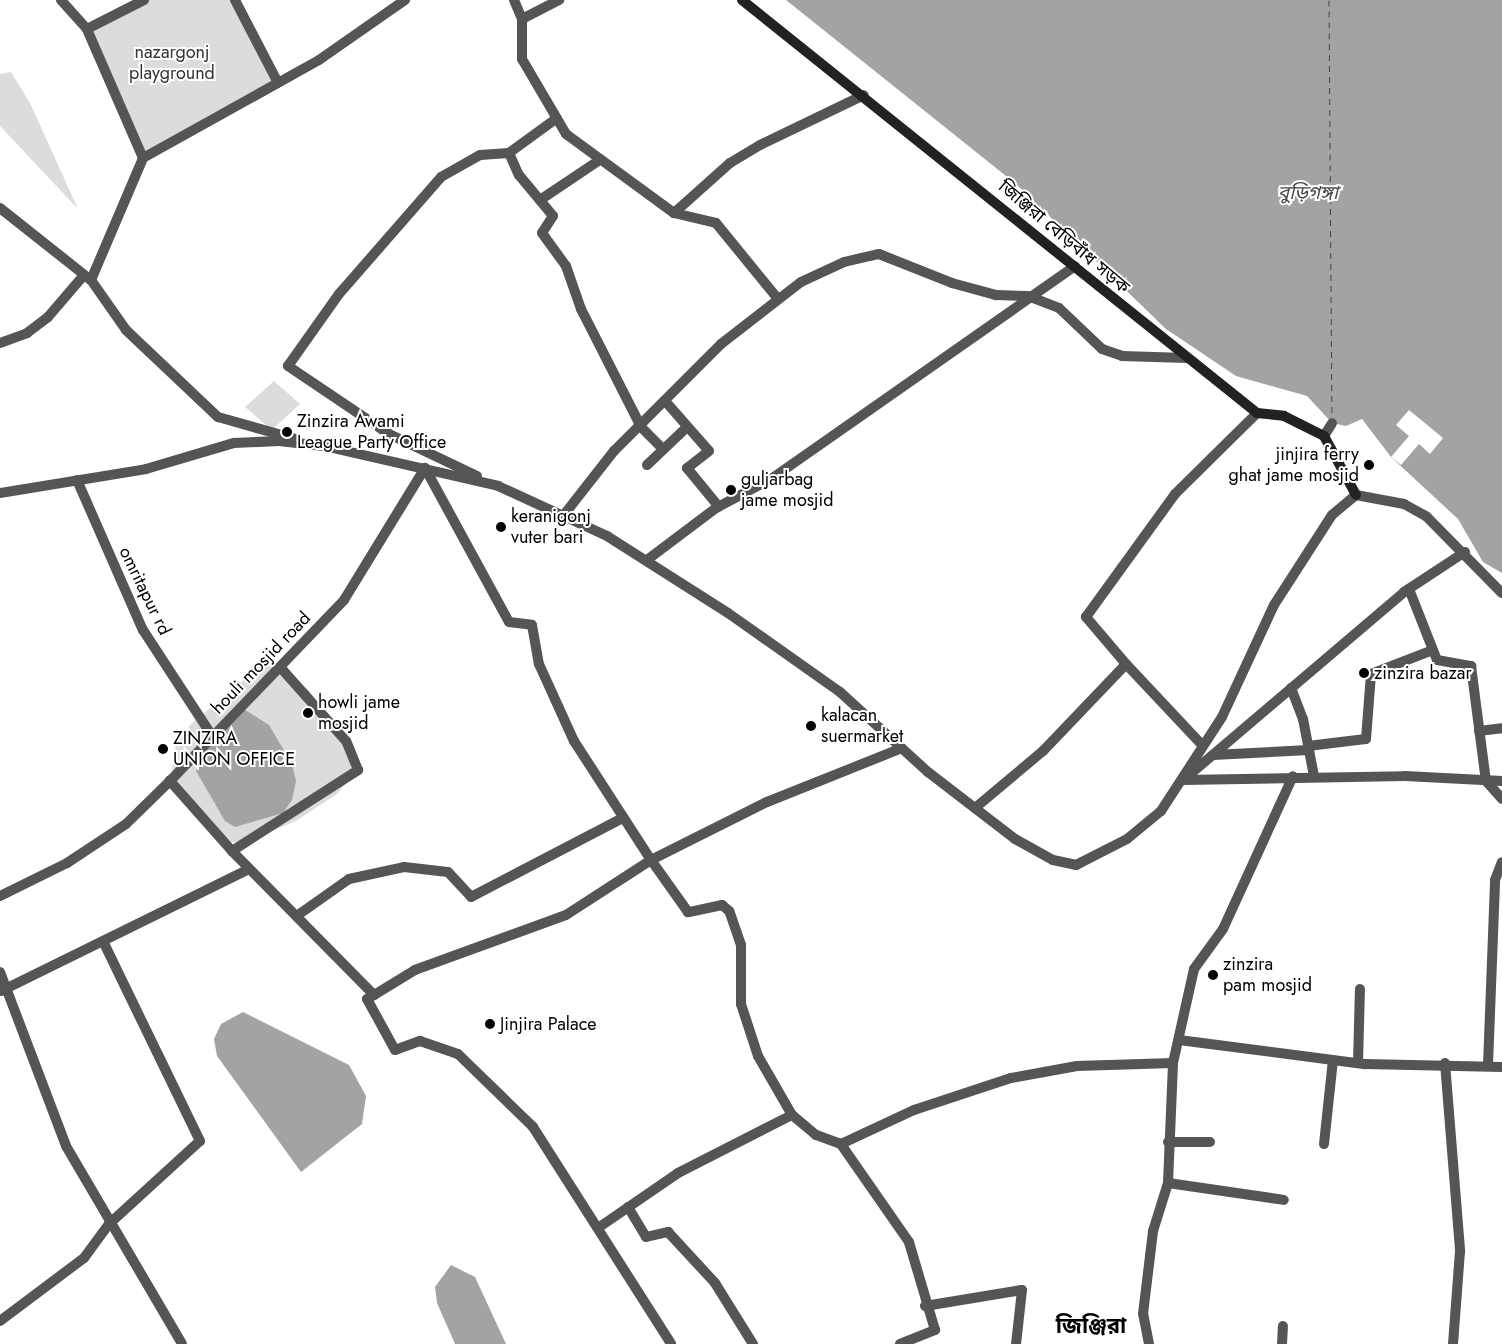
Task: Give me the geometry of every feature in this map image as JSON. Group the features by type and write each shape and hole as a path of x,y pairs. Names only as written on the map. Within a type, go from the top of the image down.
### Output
{"street":[{"path":"61,0 87,29 143,158"},
{"path":"87,29 144,0"},
{"path":"235,0 278,83"},
{"path":"0,343 27,333 48,317 88,277 143,158 278,83 405,0"},
{"path":"514,0 522,19 522,59 566,134 674,213 716,223 778,299"},
{"path":"522,19 559,0"},
{"name":"জিঞ্জিরা বেড়িবাঁধ সড়ক","path":"742,0 864,95 1257,413"},
{"path":"674,213 745,154 864,95"},
{"path":"557,118 509,154 480,155 441,177 339,294 288,366 389,434 563,516 647,560 840,692 902,748 975,808 1015,839 1053,860 1076,865 1127,839 1161,811 1183,780 1222,717 1274,605 1332,515 1356,495"},
{"path":"509,154 519,175 553,216 542,233 566,266 581,309 640,427 663,449"},
{"path":"540,200 601,160"},
{"path":"0,208 88,277 126,330 218,417 324,446 498,486"},
{"path":"563,516 614,451 666,402 721,344 778,299 830,267 879,254 996,295 1028,296 1059,308 1102,349 1122,356 1187,358"},
{"path":"647,560 718,507 777,475 1028,296 1074,266"},
{"path":"666,402 708,452 687,468 718,507"},
{"path":"1203,746 1126,664 1086,617 1175,494 1257,413 1284,416 1324,436 1356,495"},
{"path":"1324,436 1332,423"},
{"path":"648,464 687,427"},
{"path":"0,492 146,469 234,443 324,446"},
{"path":"425,468 509,622 532,625 538,664 574,741 651,860 688,912 722,905 729,911 741,945 741,1004 748,1034 792,1115 816,1135 841,1144 909,1242 925,1306 935,1330 900,1344"},
{"name":"houli mosjid road","path":"0,896 68,863 126,824 170,781 344,600 425,468"},
{"name":"omritapur rd","path":"77,480 143,630 212,736"},
{"path":"1356,495 1404,504 1426,516 1465,552 1479,573 1502,593"},
{"path":"1183,780 1409,589 1465,552"},
{"path":"1409,589 1437,660 1471,666 1486,781 1502,799"},
{"path":"1213,755 1308,748 1366,740 1370,674 1433,650"},
{"path":"975,808 1043,751 1126,664"},
{"path":"232,851 358,770 346,741 280,667"},
{"path":"1291,688 1314,776"},
{"path":"1479,731 1502,728"},
{"path":"671,1344 533,1127 458,1054 420,1041 395,1050 367,999 415,970 566,915 651,860 767,802 902,748"},
{"path":"1149,1344 1143,1314 1153,1231 1168,1184 1168,1142 1174,1063 1194,969 1223,929 1293,776"},
{"path":"1183,780 1314,776 1502,781"},
{"path":"170,781 249,869 351,967 374,995"},
{"path":"298,915 349,879 404,867 448,872 471,897 623,818"},
{"path":"1488,1065 1495,880 1502,862"},
{"path":"3,991 249,869"},
{"path":"0,1321 84,1258 109,1224 200,1141 103,941"},
{"path":"0,972 3,991 66,1146 109,1224 182,1344"},
{"path":"1358,1063 1360,989"},
{"path":"1179,1040 1358,1063 1445,1063 1502,1066"},
{"path":"1324,1144 1332,1060"},
{"path":"841,1144 914,1110 1011,1078 1078,1066 1174,1063"},
{"path":"1445,1063 1460,1251 1453,1344"},
{"path":"598,1228 678,1173 792,1115"},
{"path":"1168,1142 1210,1142"},
{"path":"1168,1184 1284,1200"},
{"path":"628,1207 646,1237 668,1232 715,1283 753,1344"},
{"path":"925,1306 1022,1290 1016,1344"},
{"path":"1282,1344 1283,1326"}],"green space":[{"name":"nazargonj playground","path":"144,0 235,0 278,83 213,113 143,158 87,29"},
{"path":"11,72 30,103 78,209 0,126 0,74"},
{"path":"274,381 300,404 272,430 245,407"},
{"path":"264,663 280,667 309,690 350,755 352,776 337,794 296,821 244,843 229,842 170,781 176,744 192,723"}],"water":[{"name":"বুড়িগঙ্গা","path":"786,0 1502,0 1502,573 1483,562 1458,519 1391,457 1362,419 1346,426 1332,423 1307,396 1236,376 1166,329 1016,184"},
{"path":"242,708 269,725 292,764 296,781 292,800 283,813 235,827 225,821 196,771 212,739"},
{"path":"243,1012 349,1065 366,1096 362,1124 301,1172 217,1056 214,1039 221,1024"},
{"path":"451,1265 475,1277 506,1344 455,1344 437,1303 435,1287"}],"pier":[{"path":"1409,410 1443,438 1430,454 1419,444 1401,465 1391,457 1409,436 1396,425"}],"ferry route":[{"path":"1329,0 1332,420"}],"place":[{"name":"Zinzira Awami League Party Office","path":"287,432"},
{"name":"jinjira ferry ghat jame mosjid","path":"1369,465"},
{"name":"guljarbag jame mosjid","path":"731,490"},
{"name":"keranigonj vuter bari","path":"501,527"},
{"name":"zinzira bazar","path":"1364,673"},
{"name":"howli jame mosjid","path":"308,713"},
{"name":"kalacan suermarket","path":"811,726"},
{"name":"ZINZIRA UNION OFFICE","path":"163,749"},
{"name":"zinzira pam mosjid","path":"1213,975"},
{"name":"Jinjira Palace","path":"490,1024"}],"district":[{"name":"জিঞ্জিরা","path":"1091,1326"}]}
